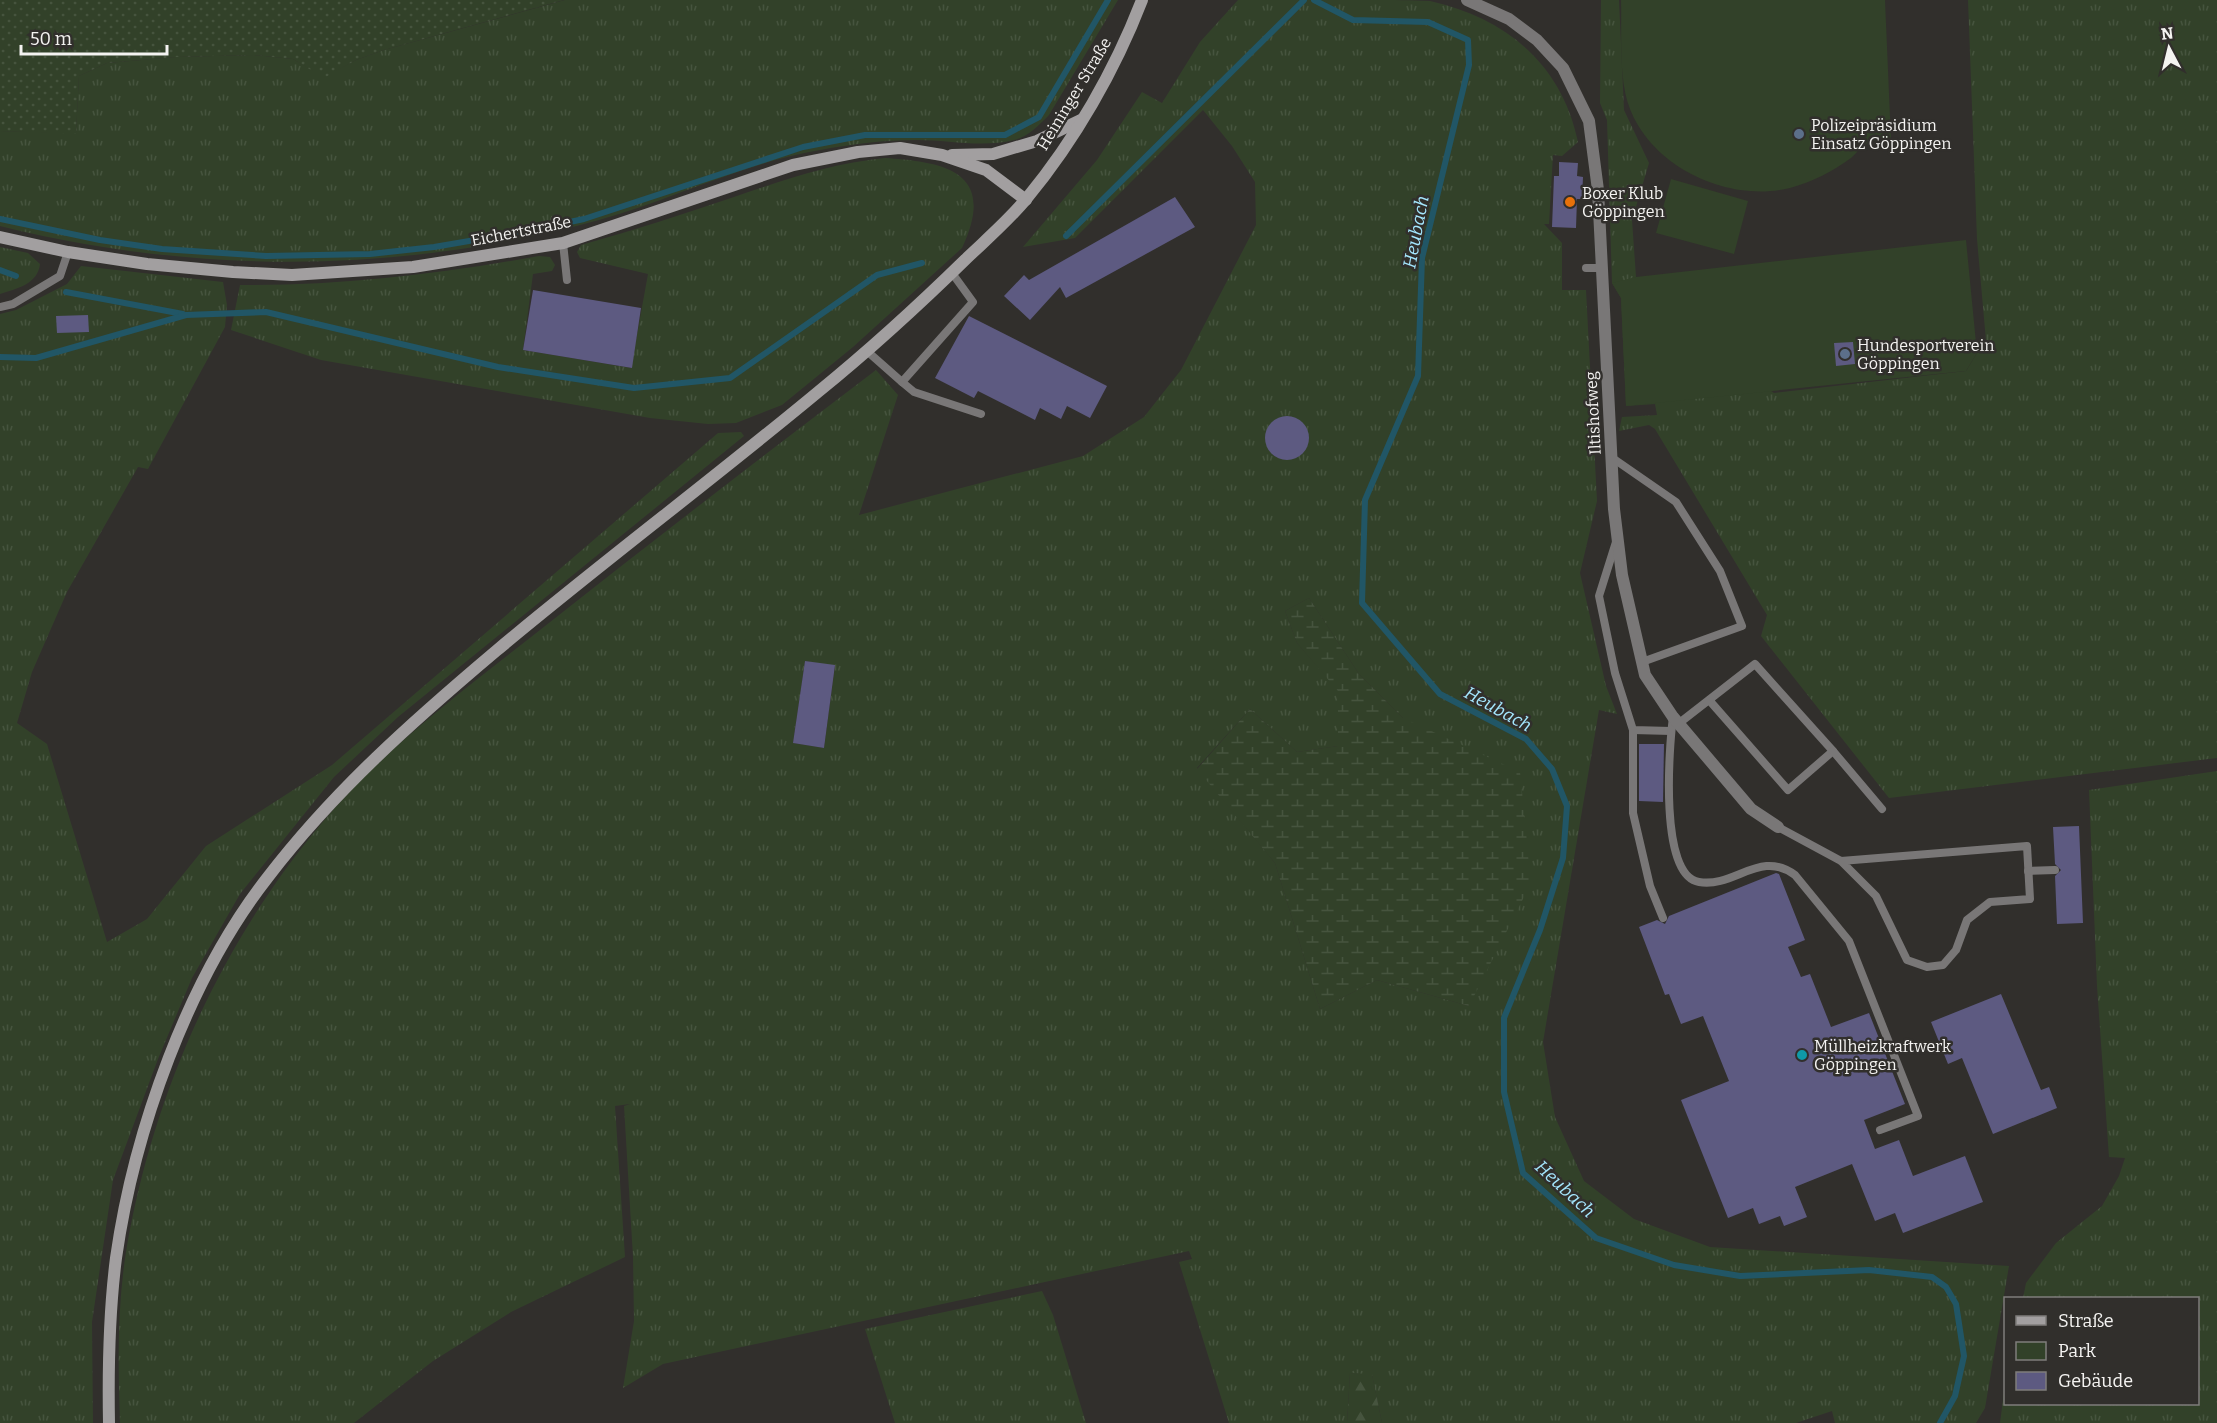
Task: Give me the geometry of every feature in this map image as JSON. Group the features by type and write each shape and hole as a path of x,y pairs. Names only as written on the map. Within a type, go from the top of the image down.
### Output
{"main road":[{"name":"Heininger Straße","path":"109,1423 108,1343 116,1255 138,1154 165,1062 212,964 264,881 334,797 409,724 545,610 758,443 868,351 908,316 1026,200 1082,120 1122,47 1143,2"},
{"path":"942,155 993,154 1037,141 1082,120"},
{"name":"Eichertstraße","path":"0,237 68,252 147,264 292,275 413,267 563,243 793,165 858,152 900,148 942,155 986,170 1026,200"}],"street":[{"name":"Iltishofweg","path":"1467,0 1509,19 1537,40 1563,68 1589,120 1596,179 1602,268 1617,539 1622,575 1645,675 1674,724 1751,809 1778,827"}],"lane":[{"path":"563,243 567,280"},
{"path":"0,307 13,304 60,276 68,252"},
{"path":"1586,268 1602,268"},
{"path":"902,382 973,302 952,273"},
{"path":"868,351 914,392 981,414"},
{"path":"1611,457 1676,502 1720,571 1742,626 1642,662"},
{"path":"1617,539 1599,596 1615,673 1633,730 1633,813 1650,886 1663,918"},
{"path":"1633,730 1674,724 1755,664 1882,809"},
{"path":"1709,700 1788,790 1833,751"},
{"path":"1674,724 1668,797 1677,857 1684,874 1690,880 1700,883 1730,878 1769,864 1784,867 1795,875 1849,941 1918,1116 1880,1130"},
{"path":"1778,827 1841,861 1876,896 1907,960 1927,967 1943,965 1951,959 1967,920 1990,902 2030,899 2026,846 1841,861"},
{"path":"2028,871 2055,870"}],"green space":[{"path":"0,0 564,0 384,50 356,60 324,78 293,59 254,55 176,57 107,63 79,76 76,134 0,131"},
{"path":"565,0 1118,0 1049,115 1029,133 1014,140 978,144 929,140 892,141 820,150 764,163 599,220 525,238 451,251 375,259 300,262 224,260 149,253 74,242 0,226 0,131 76,133 79,76 107,63 176,57 254,55 293,59 324,77 356,60 384,50"},
{"path":"1238,0 1430,1 1483,19 1506,33 1544,68 1559,89 1570,114 1578,142 1562,156 1553,155 1549,224 1544,224 1562,243 1562,290 1586,290 1597,501 1580,573 1606,686 1617,714 1599,710 1543,1042 1555,1117 1584,1181 1634,1219 1710,1247 2009,1266 1985,1408 1976,1423 1835,1423 1832,1411 1796,1423 1382,1423 1372,1375 1350,1373 1347,1423 1229,1423 1179,1262 1192,1259 1189,1251 663,1364 623,1388 634,1321 633,1257 624,1106 630,1104 615,1106 625,1257 511,1312 433,1361 354,1423 120,1423 119,1338 123,1273 138,1192 155,1132 175,1073 199,1016 227,961 259,908 294,858 356,785 432,716 665,532 876,370 898,395 859,515 1083,456 1144,417 1181,370 1256,225 1255,182 1232,146 1203,110 1075,238 1023,247 1097,160 1142,92 1162,103 1200,42","holes":["1309,598 1359,674 1403,718 1469,1006 1377,980 1320,1009 1275,863 1197,768 1250,709 1297,752 1338,746 1339,691 1297,643 1285,611","805,661 835,666 824,748 793,743"]},
{"path":"1601,0 1619,0 1624,110 1649,163 1632,220 1636,277 1643,299 1774,393 1966,371 1977,353 1987,352 1977,239 1968,0 2217,0 2217,758 1889,798 1761,636 1767,615 1655,429 1649,425 1619,431 1622,417 1657,415 1655,404 1626,406 1621,298 1612,283 1607,120 1600,103"},
{"path":"1621,0 1885,0 1891,140 1873,141 1866,144 1851,158 1829,172 1790,188 1767,191 1742,190 1719,185 1696,176 1675,164 1656,148 1641,130 1630,109 1622,70"},
{"path":"885,158 929,163 946,168 960,176 970,188 974,203 971,223 962,248 853,347 782,405 736,423 708,424 650,418 321,360 231,330 240,285 353,281 428,273 539,256 550,257 555,265 552,271 533,274 523,350 631,368 648,274 580,258 577,252 581,245 808,173 865,160"},
{"path":"1671,179 1748,201 1734,254 1656,233"},
{"path":"1966,240 1977,353 1966,371 1626,406 1621,298 1612,283 1636,277"},
{"path":"0,247 28,253 40,264 31,281 19,288 0,294"},
{"path":"81,266 223,282 227,305 225,327 148,469 138,467 67,592 32,672 17,723 47,744 107,942 147,919 206,846 332,765 718,433 741,432 744,436 398,717 334,777 240,894 192,978 158,1059 113,1180 92,1322 93,1423 0,1423 0,314 16,310 67,284"},
{"path":"1309,598 1359,674 1403,718 1520,772 1531,883 1469,1006 1377,980 1320,1009 1275,863 1197,769 1250,709 1297,752 1338,746 1338,691 1297,643 1285,611"},
{"path":"2217,771 2217,1423 2000,1423 2004,1392 2004,1405 2199,1405 2199,1297 2023,1297 2026,1283 2056,1243 2102,1206 2119,1176 2125,1158 2109,1157 2097,986 2089,790"},
{"path":"1042,1291 1053,1315 1086,1423 895,1423 865,1329"},
{"path":"1350,1373 1372,1374 1382,1423 1347,1423"}],"building":[{"path":"1559,162 1578,163 1577,176 1583,177 1582,199 1577,199 1576,228 1552,227 1554,176 1559,176"},
{"path":"1175,197 1195,227 1066,298 1060,287 1030,320 1004,296 1024,275 1029,280"},
{"path":"533,290 641,308 632,368 523,350"},
{"path":"88,315 89,332 57,333 56,316"},
{"path":"969,316 1107,386 1090,418 1067,406 1061,419 1040,408 1035,420 978,391 974,398 935,378"},
{"name":"Hundesportverein Göppingen","path":"1853,342 1855,364 1836,366 1834,343"},
{"path":"1287,416 1296,417 1303,422 1308,429 1308,447 1303,454 1296,459 1287,460 1278,459 1271,454 1266,447 1265,438 1266,429 1271,422 1278,417"},
{"path":"805,661 835,665 824,748 793,743"},
{"path":"1639,744 1664,744 1663,802 1639,801"},
{"path":"2079,826 2083,923 2057,924 2055,876 2061,870 2055,864 2053,827"},
{"name":"Müllheizkraftwerk Göppingen","path":"1776,873 1779,874 1805,940 1788,947 1801,977 1810,974 1831,1027 1869,1013 1905,1104 1864,1120 1875,1149 1899,1140 1913,1176 1965,1156 1983,1202 1903,1233 1895,1213 1875,1221 1852,1164 1795,1187 1807,1217 1784,1226 1780,1216 1759,1224 1753,1208 1728,1218 1681,1100 1729,1081 1703,1016 1681,1024 1669,994 1665,995 1639,927 1657,920 1665,924 1669,916"},
{"path":"2001,994 2041,1090 2049,1087 2057,1108 1993,1134 1962,1058 1948,1064 1931,1022"}],"waterway":[{"path":"0,219 100,240 162,249 266,256 370,254 434,247 522,232 584,219 803,147 865,135 1005,135 1039,117 1108,0"},
{"path":"1066,236 1304,0"},
{"name":"Heubach","path":"1314,0 1353,20 1428,22 1468,40 1469,65 1422,258 1418,376 1365,500 1362,603 1440,694 1526,739 1552,769 1567,806 1563,858 1540,930 1504,1018 1504,1092 1523,1173 1596,1238 1674,1265 1740,1276 1869,1270 1932,1277 1946,1287 1956,1304 1964,1356 1955,1396 1940,1423"},
{"path":"0,357 36,358 186,315 266,312 498,367 634,388 730,378 877,275 922,263"},
{"path":"0,270 16,276"},
{"path":"66,292 183,314"}],"place":[{"name":"Polizeipräsidium Einsatz Göppingen","path":"1799,134"},
{"name":"Boxer Klub Göppingen","path":"1570,202"},
{"name":"Hundesportverein Göppingen","path":"1845,354"},
{"name":"Müllheizkraftwerk Göppingen","path":"1802,1055"}]}
